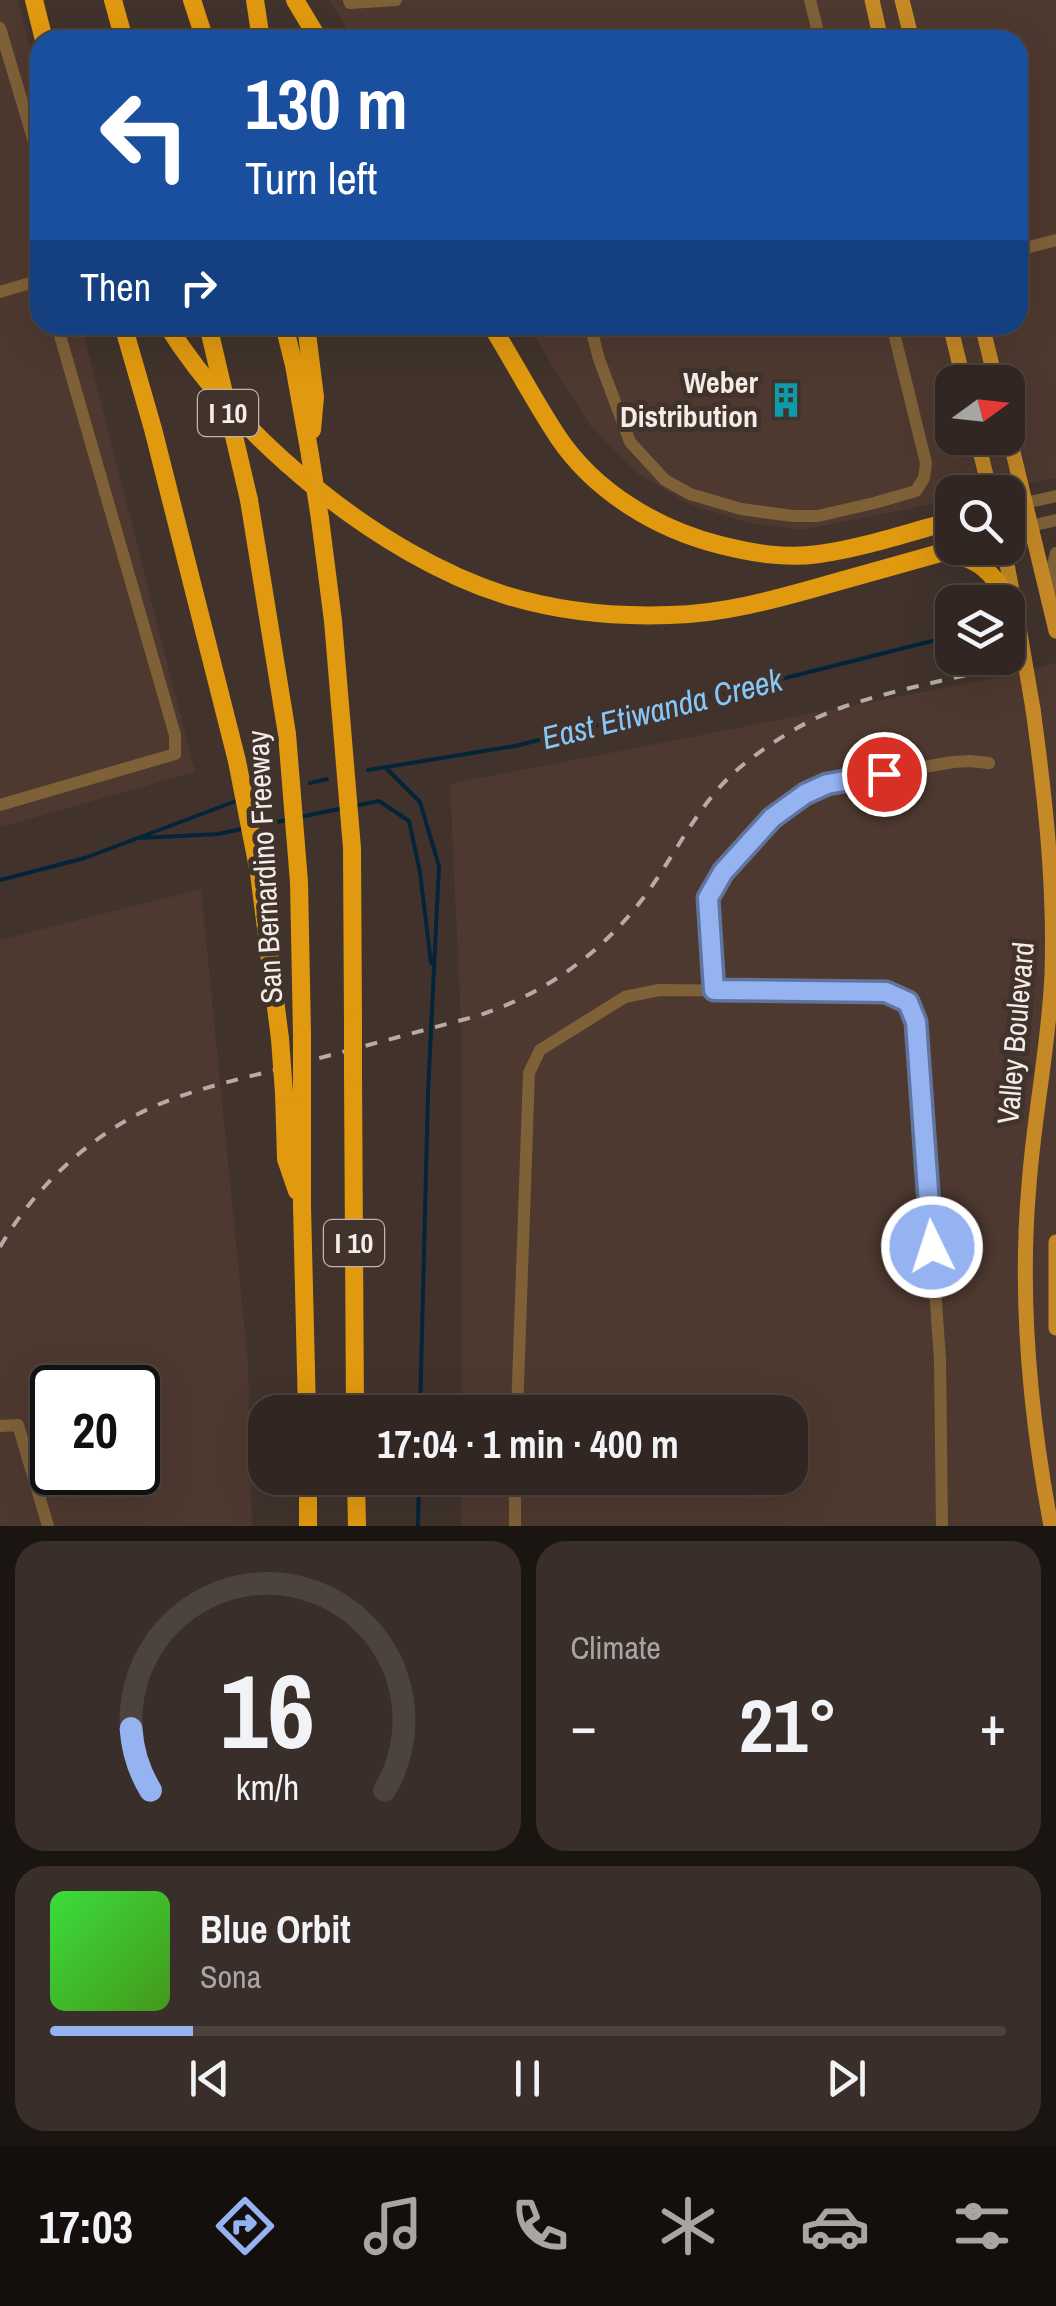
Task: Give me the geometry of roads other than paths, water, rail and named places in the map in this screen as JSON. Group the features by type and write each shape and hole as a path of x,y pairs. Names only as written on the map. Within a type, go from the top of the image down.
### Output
{"highway":[{"path":"34,0 42,30"},
{"path":"112,0 121,30"},
{"path":"192,0 201,30"},
{"path":"255,0 260,30"},
{"path":"295,0 313,30"},
{"path":"126,335 154,429 237,760 259,873 280,1039 293,1093"},
{"path":"174,335 247,424 341,508 378,535 444,570 504,594 590,611 635,615 702,613 779,598 935,554"},
{"name":"San Bernardino Freeway","path":"210,335 249,500 287,734 299,882 302,1034 293,1093 302,1206 307,1395"},
{"name":"I 10","path":"287,335 310,455 334,621 352,848 356,1395"},
{"path":"307,335 315,397 310,455"},
{"path":"497,335 560,439 586,471 620,500 692,538 751,553 795,556 820,554 935,525"},
{"path":"980,565 1000,572 1005,585"},
{"path":"308,1495 308,1526"},
{"path":"356,1495 357,1526"}],"main road":[{"path":"872,0 879,30"},
{"path":"902,0 910,30"},
{"path":"952,335 960,365"},
{"path":"984,335 992,365"},
{"path":"1025,503 1031,526 1050,558 1050,604 1056,632"},
{"path":"1025,528 1031,526"},
{"path":"1000,572 1001,565"},
{"name":"Valley Boulevard","path":"1025,660 1052,872 1049,1030 1028,1187 1026,1260 1029,1370 1051,1526"},
{"path":"1056,1242 1056,1328"}],"street":[{"path":"349,0 396,0"},
{"path":"810,0 818,30"},
{"path":"0,28 30,128"},
{"path":"1028,247 1056,240"},
{"path":"0,292 30,283"},
{"path":"0,805 175,754 176,735 60,335"},
{"path":"592,335 630,442 664,480 690,494 741,510 818,516 916,491 924,478 926,463 894,335"},
{"path":"1025,503 1056,496"},
{"path":"1031,526 1056,520"},
{"path":"714,990 708,898 723,872 772,818 805,794 827,784 954,762 989,763"},
{"path":"518,1395 529,1073 540,1050 626,997 659,990 886,992 908,1002 916,1022 939,1339 942,1526"},
{"path":"0,1426 18,1425 48,1526"},
{"path":"515,1495 515,1526"}],"waterway":[{"name":"East Etiwanda Creek","path":"368,770 515,746 935,640"},
{"path":"385,767 420,802 439,866 428,1093 420,1395"},
{"name":"East Etiwanda Creek","path":"310,783 327,779"},
{"name":"East Etiwanda Creek","path":"255,796 270,792"},
{"name":"East Etiwanda Creek","path":"0,880 85,858 236,801"},
{"path":"354,806 379,801 409,821 420,872 431,963"},
{"path":"300,817 344,808"},
{"path":"256,826 286,820"},
{"path":"141,838 218,834 246,828"},
{"path":"418,1526 419,1495"}],"railway":[{"path":"0,1247 30,1204 67,1164 109,1131 155,1106 219,1084 477,1016 555,980 600,945 639,904 706,804 755,755 830,712 968,675"}],"place":[{"name":"Weber Distribution","path":"786,400"}]}
